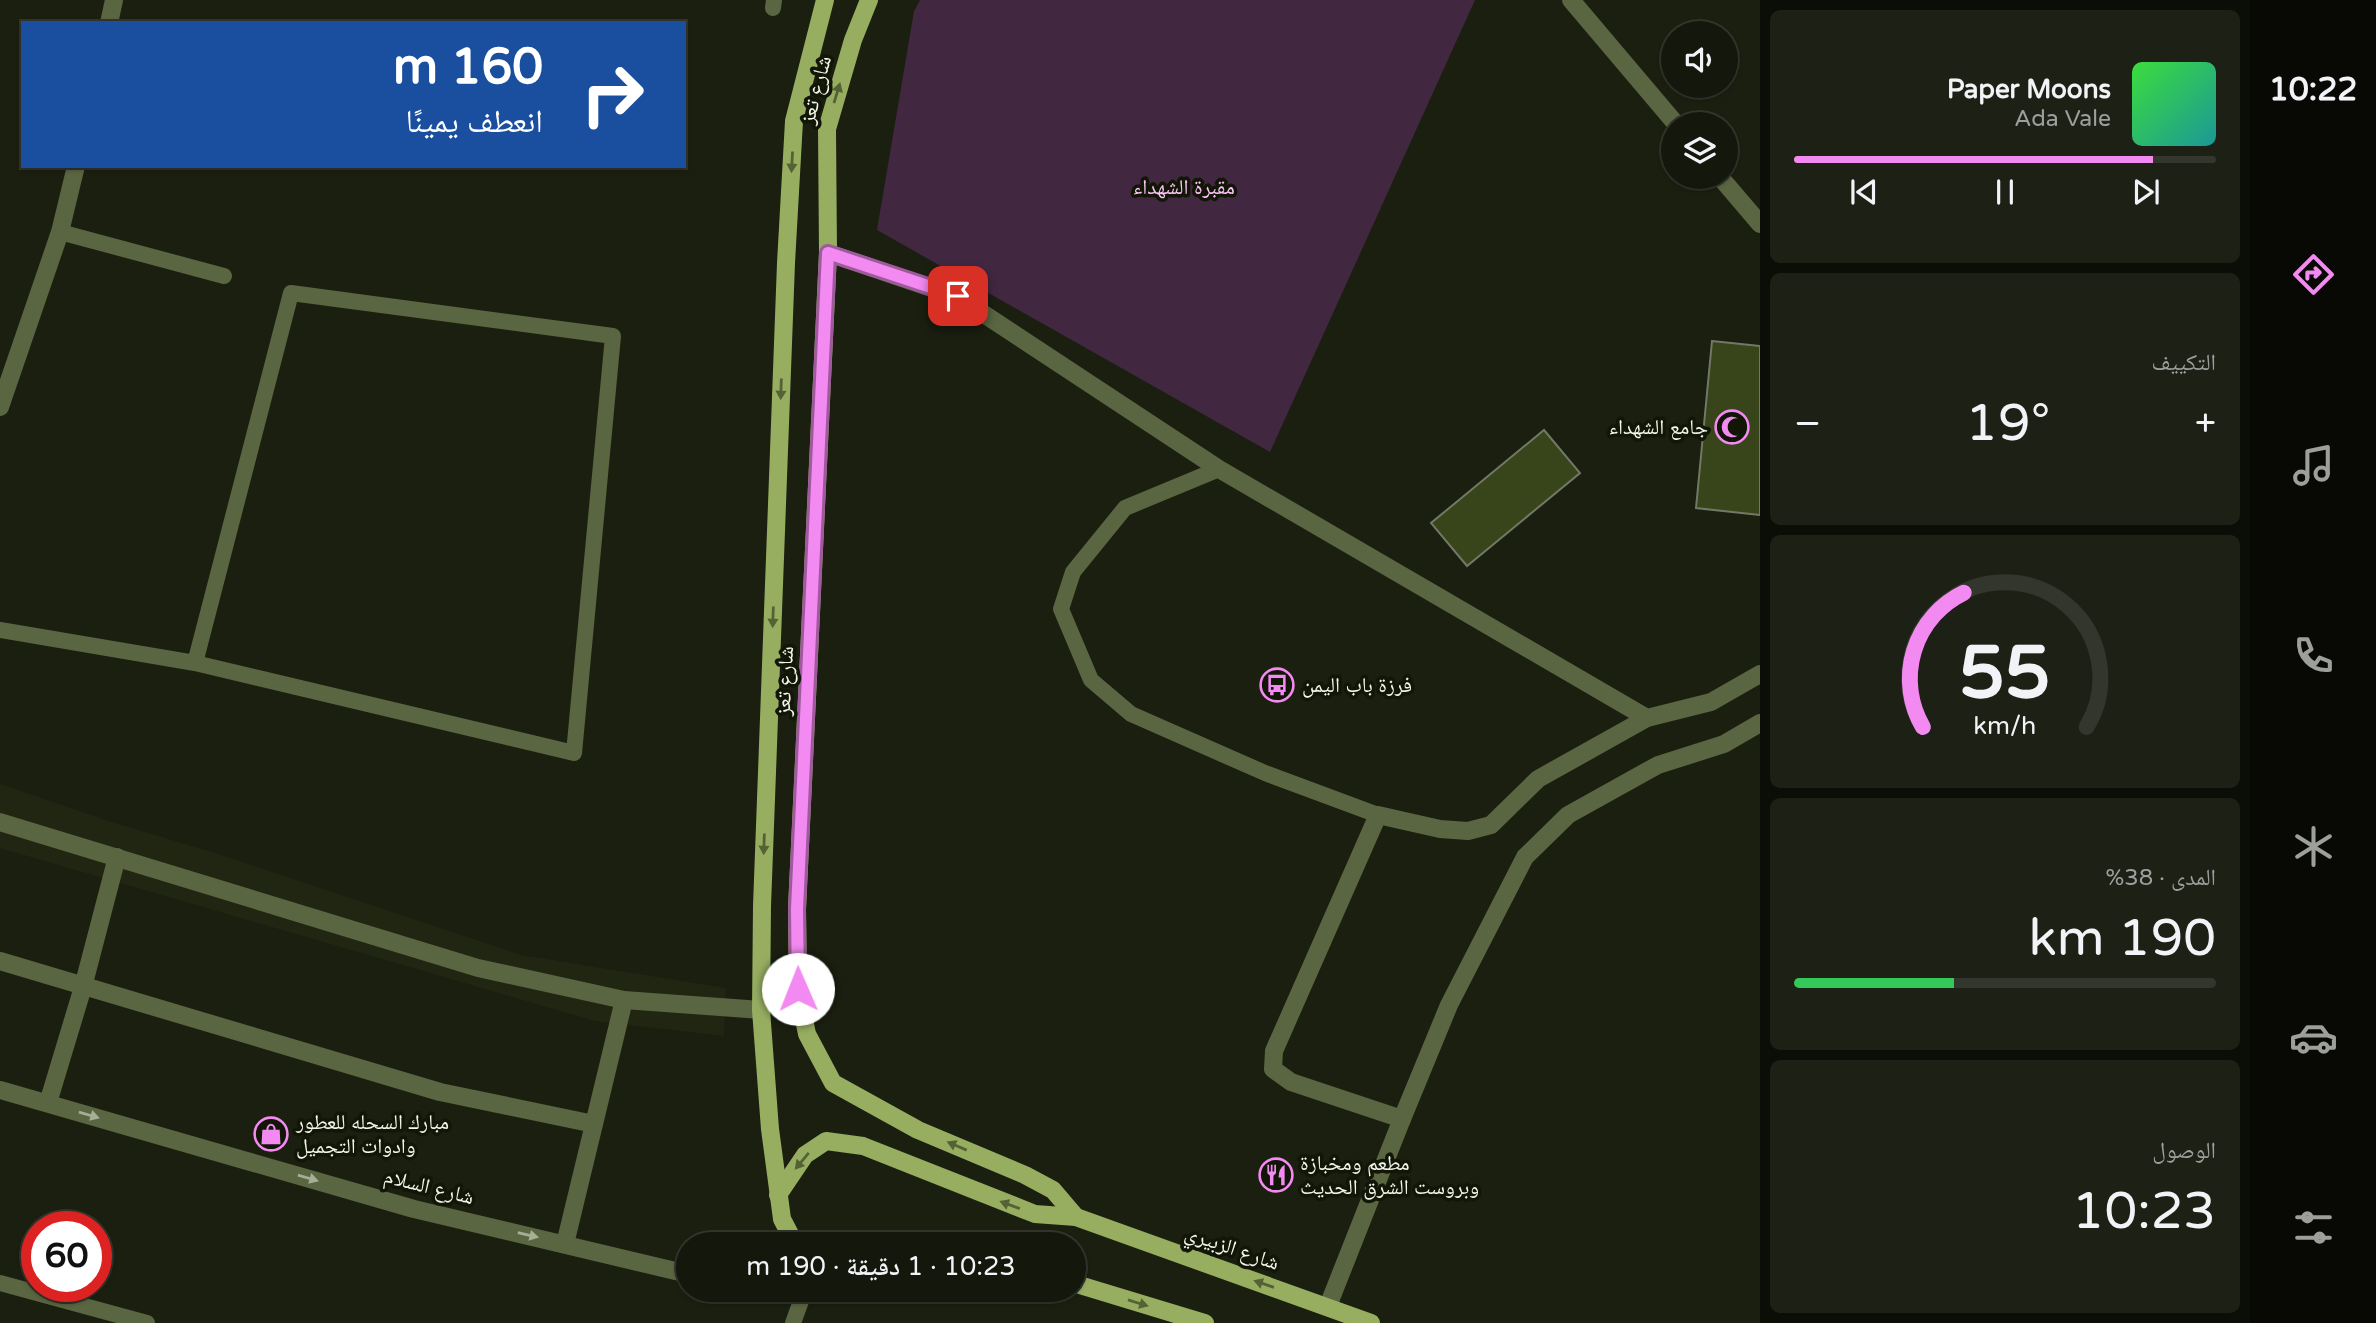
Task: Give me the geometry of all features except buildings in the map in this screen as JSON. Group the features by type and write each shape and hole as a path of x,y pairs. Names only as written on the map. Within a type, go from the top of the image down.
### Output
{"main road":[{"name":"شارع تعز","path":"789,1232 782,1219 770,1129 761,1010 762,906 785,276 794,121 825,0"},
{"name":"شارع تعز","path":"869,0 853,40 827,129 828,253 797,909 798,989 807,1034 833,1083 918,1130 1025,1175 1053,1191 1076,1217"},
{"path":"778,1195 805,1155 826,1141 863,1146 1035,1214 1076,1217"},
{"name":"شارع الزبيري","path":"1076,1217 1371,1323"},
{"path":"1086,1287 1205,1323"}],"street":[{"path":"109,21 114,0"},
{"path":"1572,0 1666,112"},
{"path":"0,407 60,232 76,168"},
{"path":"1730,189 1760,224"},
{"path":"828,253 958,296 1219,469 1647,718"},
{"path":"1402,1119 1291,1082 1273,1069 1274,1051 1378,815 1440,829 1468,831 1491,825 1538,779 1647,718 1712,702 1760,674"},
{"path":"1328,1306 1449,1005 1525,857 1568,814 1658,765 1724,744 1760,723"},
{"path":"0,822 478,968 624,1000 761,1010"},
{"path":"48,1103 83,987 117,857"},
{"path":"0,961 440,1092 594,1124"},
{"path":"565,1244 624,1000"},
{"name":"شارع السلام","path":"0,1090 414,1209 676,1270"}],"lane":[{"path":"60,232 224,276"},
{"path":"0,629 195,663 574,753 613,336 291,293 195,663"},
{"path":"1219,469 1125,509 1073,572 1061,609 1091,680 1131,714 1265,773 1378,815"},
{"path":"0,1283 146,1323"},
{"path":"793,1323 801,1302"}],"shaded area":[{"path":"0,784 521,955 726,988 724,1036 595,1021 0,848"}],"green space":[{"name":"مقبرة الشهداء","path":"920,0 1475,0 1270,452 877,230 914,11"}],"place":[{"name":"جامع الشهداء","path":"1732,427"},
{"name":"فرزة باب اليمن","path":"1277,685"},
{"name":"مبارك السحله للعطور وادوات التجميل","path":"271,1134"},
{"name":"مطعم ومخبازة وبروست الشرق الحديث","path":"1276,1175"}],"route":[{"path":"798,989 797,909 828,253 958,296"}]}
